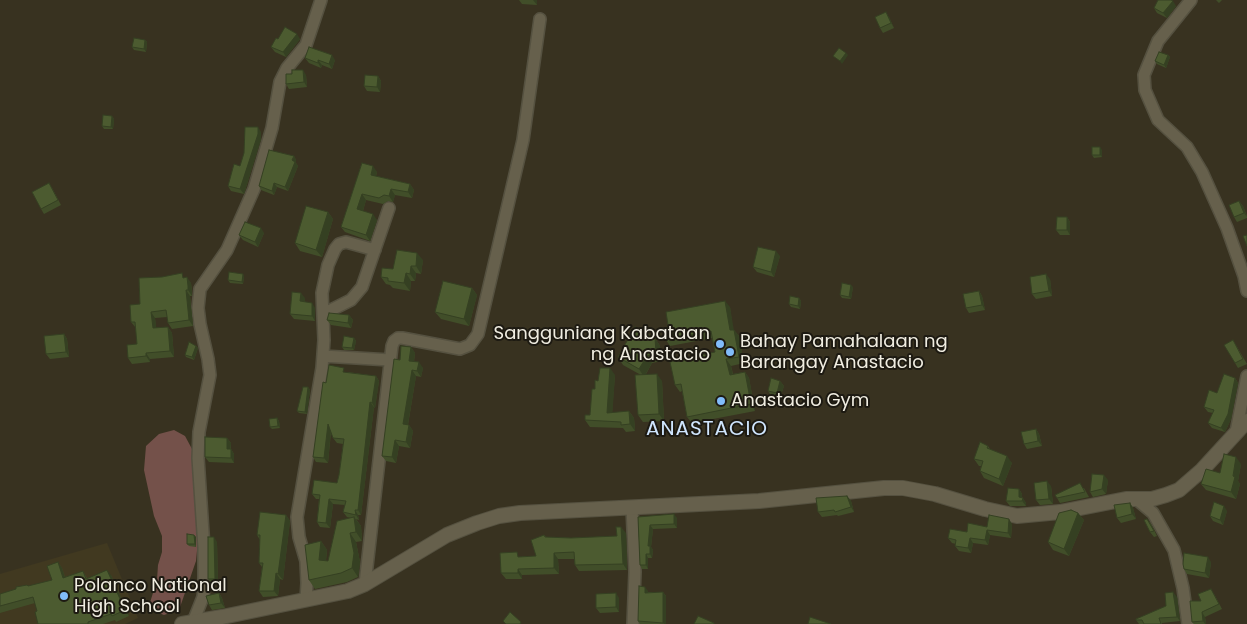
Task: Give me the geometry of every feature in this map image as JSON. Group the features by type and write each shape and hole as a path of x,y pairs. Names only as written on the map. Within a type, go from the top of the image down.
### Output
{"street":[{"path":"188,623 203,597 204,588 204,548 198,458 199,432 210,375 198,308 200,289 227,250 254,188 272,128 280,82 287,68 306,45 320,0"},
{"path":"1191,0 1158,41 1144,75 1145,90 1158,120 1186,147 1202,172 1227,228 1244,276 1247,291"},
{"path":"365,584 392,346 398,338 410,338 460,349 470,345 478,334 523,140 540,19"},
{"path":"323,314 341,306 357,294 365,282 389,208"},
{"path":"306,600 306,561 299,537 297,517 323,356 322,293 328,265 339,244 346,242 374,250"},
{"path":"323,356 390,360"},
{"path":"1236,432 1247,376"},
{"path":"188,623 348,591 365,584 448,535 499,516 564,510 760,502 865,489 903,488 935,494 985,510 1017,516 1060,512 1136,498 1152,498 1179,490 1202,470 1247,421"},
{"path":"1136,498 1153,513 1174,550 1183,588 1188,624"},
{"path":"632,508 635,572 633,624"}],"shaded area":[{"path":"174,430 185,436 192,449 199,530 196,561 179,610 164,615 148,609 157,580 158,565 162,552 162,536 154,516 144,470 146,446 159,434"},
{"name":"Polanco National High School","path":"107,543 138,618 125,624 0,624 0,574"}],"building":[{"path":"1158,0 1173,1 1163,13 1154,8"},
{"path":"886,12 891,23 880,28 875,17"},
{"path":"285,27 297,34 283,52 271,47"},
{"path":"134,38 145,40 144,49 132,47"},
{"path":"309,47 332,55 329,64 318,60 318,63 305,58"},
{"path":"839,48 846,53 840,61 833,56"},
{"path":"1159,52 1168,55 1164,65 1155,61"},
{"path":"292,70 303,70 304,82 286,84 286,74 292,74"},
{"path":"365,75 378,76 377,87 364,86"},
{"path":"103,115 112,116 111,127 102,126"},
{"path":"245,127 258,127 258,134 240,189 228,186 234,164 240,166 244,153"},
{"path":"1092,147 1100,147 1100,155 1092,155"},
{"path":"269,150 294,156 292,160 295,162 285,187 274,183 272,191 259,186"},
{"path":"362,163 373,166 371,175 410,184 408,192 391,189 389,196 384,195 379,198 362,194 357,209 373,214 366,235 341,227"},
{"path":"49,183 58,200 41,209 32,192"},
{"path":"1239,201 1244,213 1234,217 1229,205"},
{"path":"306,206 328,212 316,250 295,243"},
{"path":"1057,217 1067,217 1067,230 1056,230"},
{"path":"245,222 261,228 255,242 239,235"},
{"path":"1247,235 1247,246 1243,236"},
{"path":"758,247 776,251 771,272 753,267"},
{"path":"397,250 417,253 416,266 411,266 410,274 406,273 404,283 388,281 388,278 381,277 382,268 393,269"},
{"path":"229,272 243,274 242,282 228,280"},
{"path":"182,273 183,278 187,277 188,290 186,290 189,320 168,323 166,310 151,312 153,328 168,327 170,351 146,353 146,356 128,358 127,345 137,344 135,322 131,322 130,305 140,304 139,278 162,277"},
{"path":"1046,274 1049,291 1032,294 1030,277"},
{"path":"443,281 472,288 464,319 435,312"},
{"path":"842,283 851,285 849,297 840,295"},
{"path":"979,291 982,305 966,308 963,294"},
{"path":"292,292 301,293 300,301 312,303 312,316 290,314"},
{"path":"790,296 799,298 798,306 789,304"},
{"path":"725,301 730,330 734,330 739,357 726,359 730,375 745,372 751,404 687,417 681,384 675,385 670,362 715,352 711,331 666,340 665,335 668,325 666,312"},
{"path":"329,313 349,315 348,323 327,320"},
{"path":"635,327 655,338 656,353 647,356 639,369 618,357"},
{"path":"64,334 66,352 46,354 44,336"},
{"path":"344,336 354,338 352,348 342,347"},
{"path":"1233,340 1243,359 1235,363 1224,345"},
{"path":"189,342 196,346 192,357 185,355"},
{"path":"401,346 411,347 409,361 419,362 417,371 412,370 403,424 409,425 406,442 395,440 392,457 382,456 394,359 400,360"},
{"path":"329,365 344,368 343,372 376,376 372,403 370,402 358,510 355,510 356,515 343,512 346,501 329,499 326,523 317,522 320,495 312,494 314,480 337,483 344,439 333,438 328,424 324,458 313,457 323,382 326,383"},
{"path":"600,368 610,368 607,413 629,411 630,424 621,425 621,422 585,420 585,415 590,415 592,389 595,389 595,380 598,381"},
{"path":"657,374 659,414 638,415 635,375"},
{"path":"1224,374 1235,378 1228,414 1221,428 1208,423 1214,410 1204,407 1209,390 1217,393"},
{"path":"771,378 780,381 777,393 768,391"},
{"path":"303,387 308,387 305,412 297,411"},
{"path":"277,418 278,426 270,427 269,419"},
{"path":"1036,429 1038,441 1024,444 1021,432"},
{"path":"205,437 227,438 227,449 231,449 231,458 205,457"},
{"path":"980,442 988,446 987,448 1007,456 999,479 980,471 983,461 974,459"},
{"path":"1224,454 1236,457 1233,476 1235,477 1231,492 1201,484 1206,469 1220,473"},
{"path":"1092,474 1104,475 1102,489 1090,492"},
{"path":"1047,481 1049,499 1036,500 1034,483"},
{"path":"1080,483 1085,492 1057,498 1055,495"},
{"path":"1008,488 1019,489 1019,497 1023,498 1022,501 1006,501"},
{"path":"847,496 851,507 835,512 834,510 818,512 816,498"},
{"path":"1214,502 1224,506 1220,520 1210,516"},
{"path":"1130,503 1132,514 1117,518 1114,505"},
{"path":"1071,510 1078,513 1064,549 1048,542 1059,513"},
{"path":"260,512 286,515 274,591 259,591 263,563 259,563 260,535 257,535"},
{"path":"674,514 674,524 650,525 648,546 650,546 650,554 646,554 646,565 640,565 638,517"},
{"path":"989,515 1009,519 1008,533 987,530 985,540 970,538 968,548 955,546 956,540 948,538 950,529 967,532 968,523 987,527"},
{"path":"354,517 356,532 350,533 354,553 352,568 341,573 309,580 305,545 321,541 319,560 328,561 337,521"},
{"path":"1147,519 1154,531 1150,532 1144,520"},
{"path":"616,527 621,527 623,564 575,565 574,552 554,553 554,568 518,569 518,573 501,573 500,553 517,552 518,557 536,556 531,540 544,535 545,537 571,538 617,536"},
{"path":"187,534 194,535 195,544 187,544"},
{"path":"208,537 214,537 215,579 208,579"},
{"path":"1184,553 1208,557 1205,573 1184,569"},
{"path":"58,562 63,578 83,571 86,579 107,570 125,610 112,616 111,614 88,622 88,624 38,624 33,597 0,606 0,594 16,589 16,587 52,580 47,566"},
{"path":"639,586 645,587 645,593 663,592 663,623 638,621"},
{"path":"1211,589 1219,604 1202,612 1203,621 1192,622 1190,601 1201,601 1198,594"},
{"path":"1173,592 1177,617 1159,618 1161,624 1144,624 1142,620 1136,620 1166,606 1165,593"},
{"path":"219,593 221,603 209,605 206,596"},
{"path":"616,593 616,607 596,608 596,594"},
{"path":"510,612 521,622 520,624 506,624 503,621"},
{"path":"698,616 714,623 714,624 694,624"},
{"path":"810,617 831,624 808,624"}],"place":[{"name":"Sangguniang Kabataan ng Anastacio","path":"720,344"},
{"name":"Bahay Pamahalaan ng Barangay Anastacio","path":"730,352"},
{"name":"Anastacio Gym","path":"721,401"},
{"name":"Polanco National High School","path":"64,596"}],"district":[{"name":"ANASTACIO","path":"707,430"}]}
